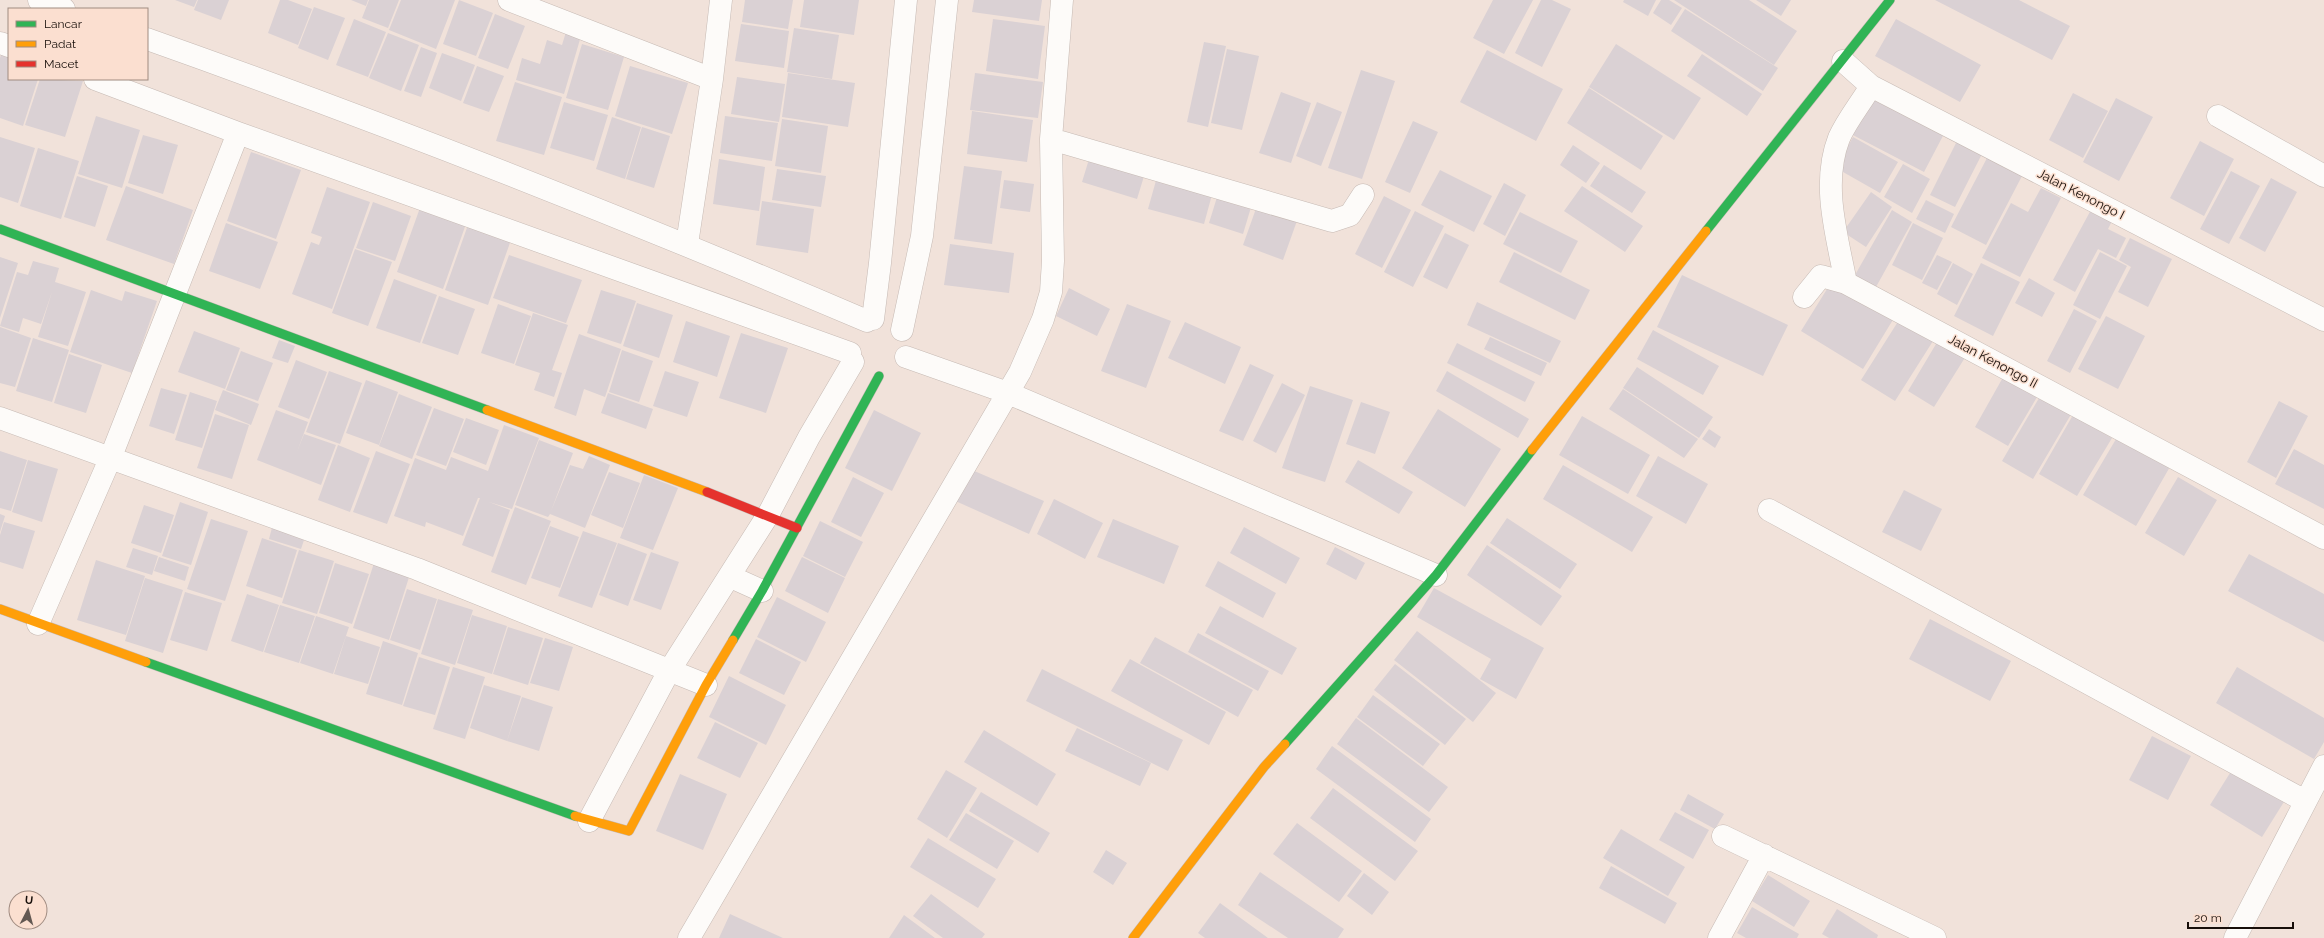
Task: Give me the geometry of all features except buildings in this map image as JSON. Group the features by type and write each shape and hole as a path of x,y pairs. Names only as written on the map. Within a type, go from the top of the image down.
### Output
{"street":[{"path":"39,0 61,8"},
{"path":"509,0 712,80"},
{"path":"687,244 712,80 721,0"},
{"path":"870,320 880,263 906,0"},
{"path":"902,330 922,236 947,0"},
{"path":"689,938 1008,393 1034,342 1051,292 1053,261 1051,139 1062,0"},
{"path":"1133,938 1264,767 1436,576 1504,485 1722,209 1843,61 1890,0"},
{"path":"148,38 248,75 687,244 870,320"},
{"name":"Jalan Kenongo I","path":"1843,61 1871,86 2324,320"},
{"path":"98,80 238,134 852,358 860,370 869,375 879,376 896,370 902,365 906,357 906,338 902,330 894,323 884,319 870,320 858,326 853,334 852,358 768,515 731,577 669,671 589,821"},
{"path":"1846,283 1832,204 1831,166 1840,136 1871,86"},
{"path":"2218,116 2324,176"},
{"path":"38,624 110,459 238,134"},
{"path":"1051,139 1332,222 1350,215 1363,195"},
{"path":"0,229 768,515 797,528"},
{"name":"Jalan Kenongo II","path":"1804,297 1821,276 1846,283 2324,538"},
{"path":"906,357 1008,393 1436,576"},
{"path":"0,609 38,624 589,821 626,831 631,830 706,685 762,591 879,376"},
{"path":"0,418 417,569 706,685"},
{"path":"1769,510 2305,800"},
{"path":"731,577 762,591"},
{"path":"2235,938 2305,800 2324,766"},
{"path":"1723,836 1935,938"},
{"path":"1719,938 1764,855"}],"traffic: fast":[{"path":"1706,231 1890,0"},
{"path":"0,229 487,410"},
{"path":"733,640 762,591 879,376"},
{"path":"1285,744 1436,575 1532,450"},
{"path":"146,662 575,816"}],"traffic: slow":[{"path":"1532,450 1706,231"},
{"path":"487,410 707,492"},
{"path":"0,609 146,662"},
{"path":"575,816 629,831 706,685 733,640"},
{"path":"1133,938 1264,767 1285,744"}],"traffic: jam":[{"path":"707,492 797,528"}]}
